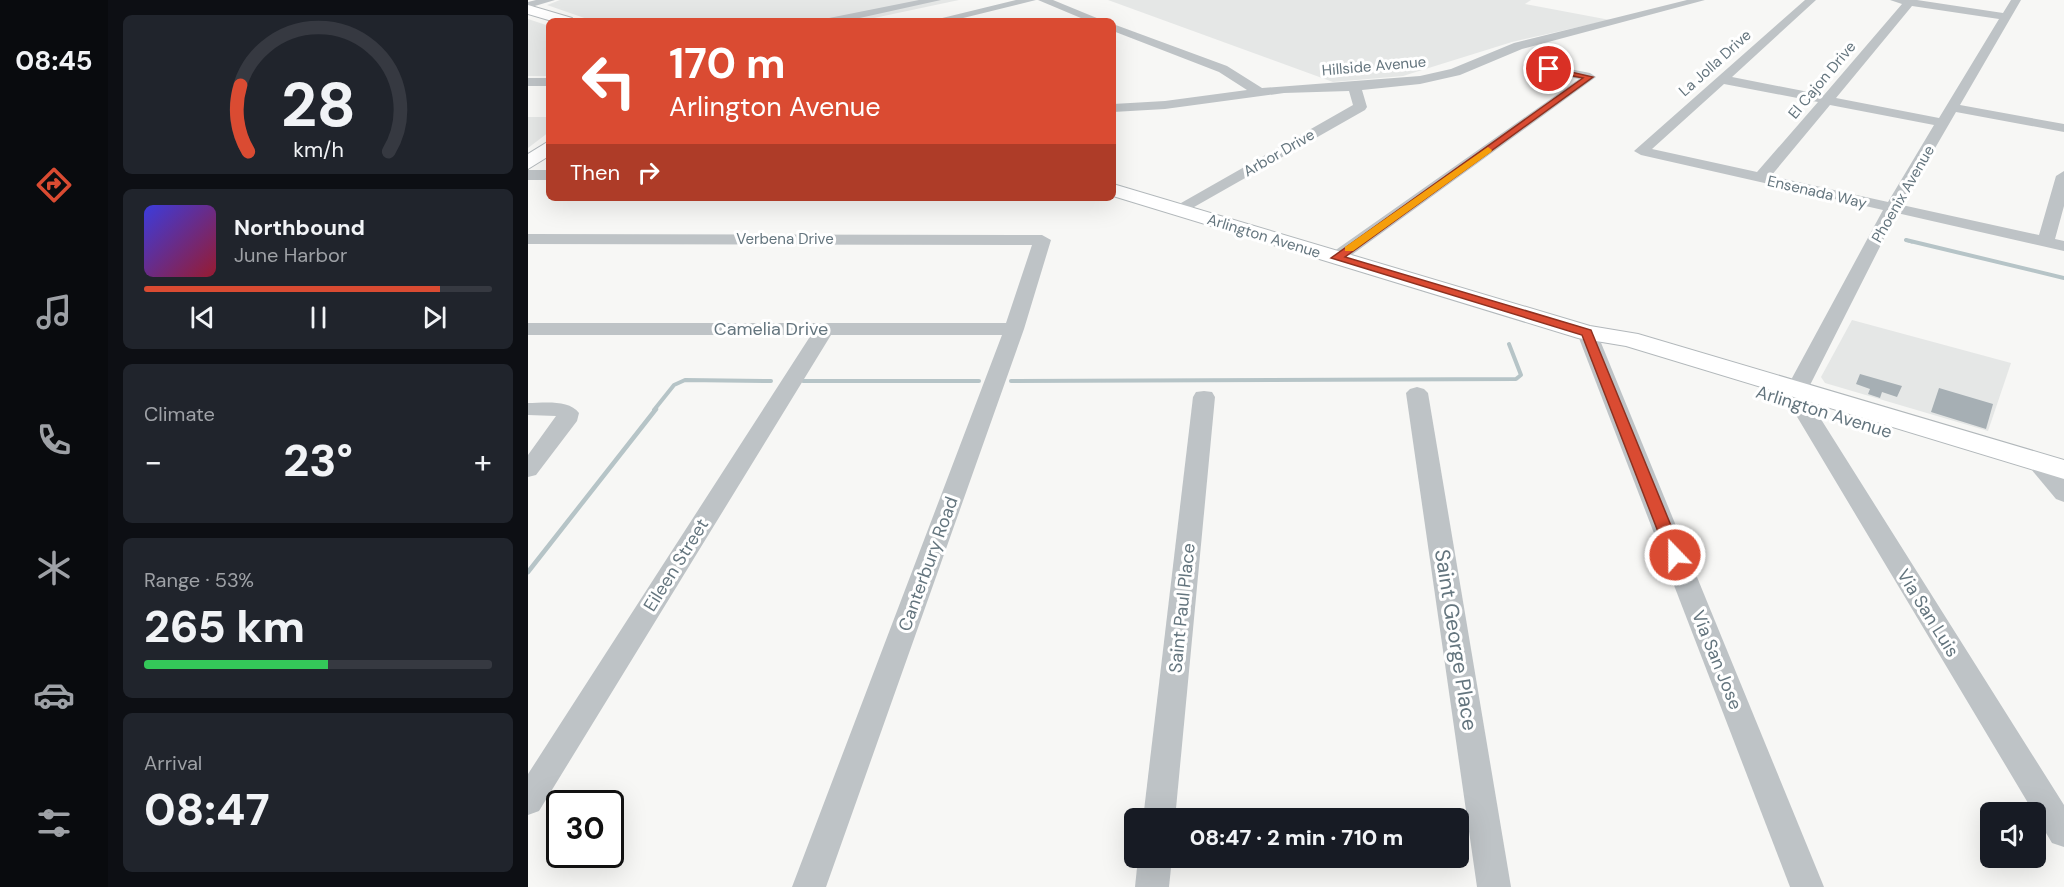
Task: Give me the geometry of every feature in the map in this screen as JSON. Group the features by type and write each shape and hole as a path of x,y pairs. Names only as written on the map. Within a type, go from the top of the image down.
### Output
{"main road":[{"path":"528,7 559,18"},
{"path":"528,163 546,149"},
{"name":"Arlington Avenue","path":"1116,191 1587,333 1624,351 1798,398 2057,478"}],"street":[{"path":"528,7 550,0"},
{"path":"844,18 936,0"},
{"path":"966,18 1032,0"},
{"path":"1043,0 1090,18"},
{"name":"Hillside Avenue","path":"1116,108 1175,104 1258,92 1397,83 1443,75 1518,46 1700,0"},
{"name":"La Jolla Drive","path":"1641,151 1811,0"},
{"path":"1893,0 2006,17"},
{"name":"Phoenix Avenue","path":"1798,398 1892,208 1954,108 2016,0"},
{"name":"El Cajon Drive","path":"1760,179 1910,3"},
{"path":"1116,28 1223,69 1258,92"},
{"path":"1336,258 1590,77 1529,65"},
{"path":"1720,80 1945,123"},
{"path":"528,82 546,82"},
{"name":"Arbor Drive","path":"1180,210 1360,107 1354,87"},
{"path":"1954,108 2064,128"},
{"name":"Ensenada Way","path":"1641,151 2064,246"},
{"path":"528,175 546,175"},
{"path":"2046,242 2064,176"},
{"name":"Verbena Drive","path":"528,239 1042,240"},
{"name":"Canterbury Road","path":"809,887 1014,328 1042,240"},
{"name":"Camelia Drive","path":"528,329 1014,328"},
{"name":"Eileen Street","path":"528,801 825,329"},
{"name":"Via San Jose","path":"1587,333 1807,887"},
{"name":"Saint George Place","path":"1417,393 1494,887"},
{"name":"Saint Paul Place","path":"1160,808 1204,397"},
{"name":"Via San Luis","path":"1798,398 2064,833"},
{"path":"528,410 557,409 568,413 566,421 528,470"},
{"path":"1152,887 1154,868"}],"shaded area":[{"path":"560,0 959,0 874,18 584,18 547,5"},
{"path":"1108,0 1531,0 1525,4 1610,20 1512,42 1403,76 1333,82"},
{"path":"528,19 546,25 546,76 528,76"},
{"path":"528,117 546,117 546,134 528,148"},
{"path":"1852,320 2011,363 1988,431 1825,383 1821,377"}],"building":[{"path":"1860,374 1902,386 1897,397 1882,392 1880,398 1868,394 1870,389 1856,384"},
{"path":"1939,388 1993,404 1986,429 1931,412"}],"waterway":[{"path":"1912,242 1906,240 2064,278"},
{"path":"1011,381 1516,379 1521,375 1509,344"},
{"path":"654,410 674,385 685,380 771,381"},
{"path":"803,381 979,381"},
{"path":"528,572 656,409"}],"slow traffic":[{"path":"1349,249 1488,150"}],"route":[{"path":"1549,69 1590,77 1336,258 1587,333 1675,555"}]}
